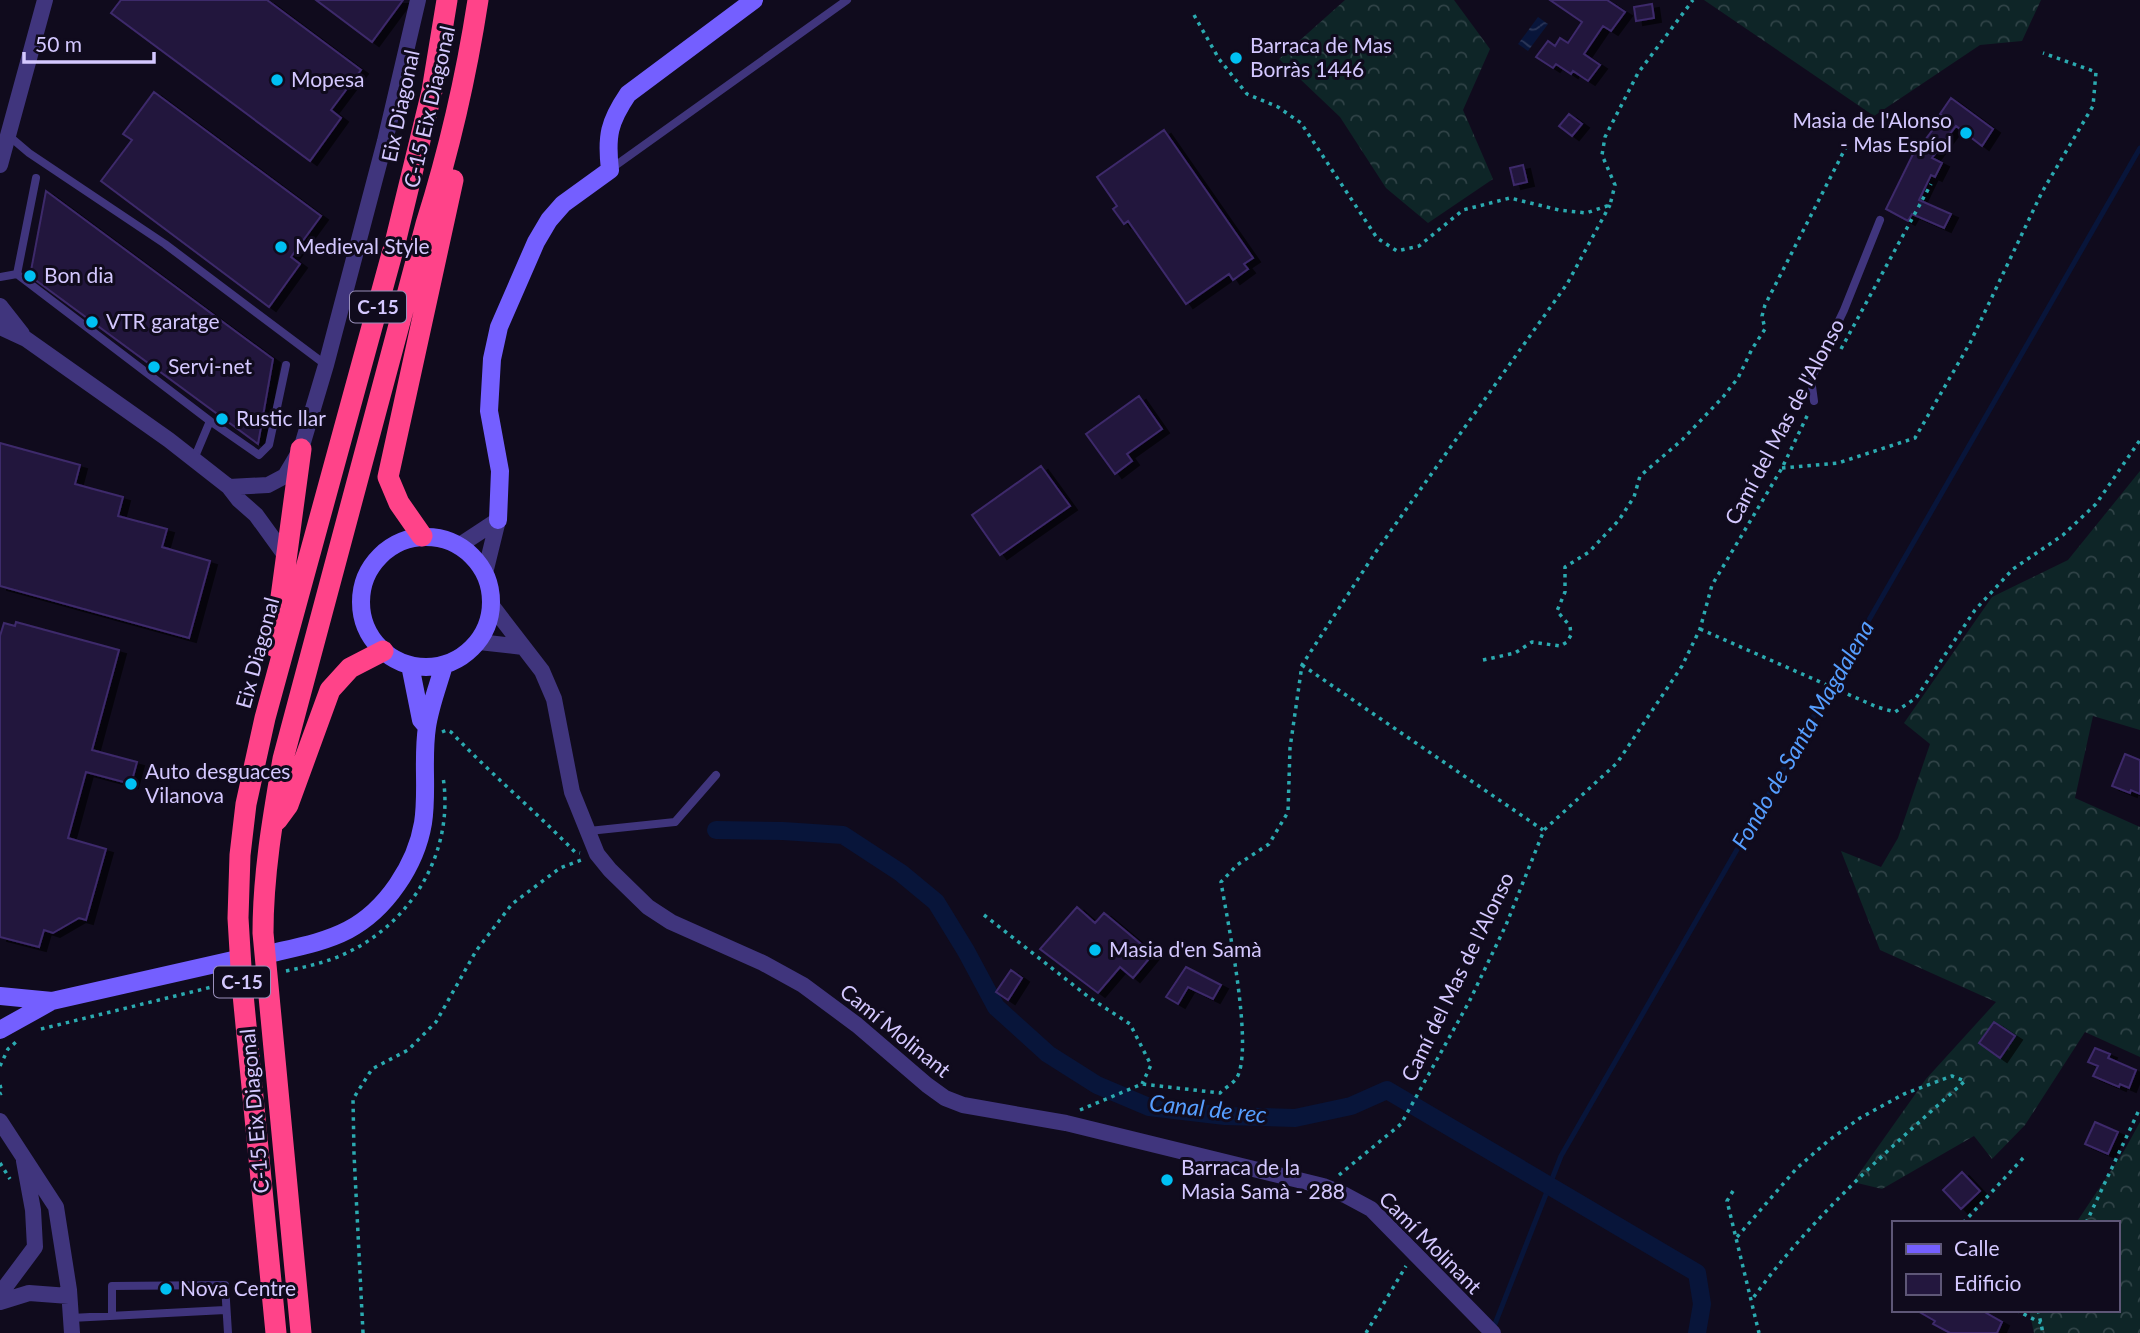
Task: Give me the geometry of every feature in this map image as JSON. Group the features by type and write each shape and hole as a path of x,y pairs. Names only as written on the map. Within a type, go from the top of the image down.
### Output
{"highway":[{"name":"Eix Diagonal","path":"276,1333 238,918 240,855 246,804 265,718 396,239 432,91 447,0"},
{"name":"C-15 Eix Diagonal","path":"301,1333 263,933 264,891 271,827 283,759 426,224 449,151 466,77 478,0"},
{"name":"C-15","path":"422,536 399,503 388,477 455,170 449,151"},
{"path":"281,661 272,640 279,612 301,449"},
{"path":"271,827 288,805 330,690 349,668 383,651"}],"street":[{"path":"0,165 45,0"},
{"path":"229,487 268,485 285,476 301,449 386,141 418,0"},
{"path":"485,573 498,520 500,471 489,411 492,359 499,327 536,242 549,220 563,204 610,170 606,142 615,112 628,94 754,0"},
{"path":"0,306 26,339"},
{"path":"0,327 26,339 194,459 229,487 256,515 285,555"},
{"path":"460,545 498,520"},
{"path":"422,536 442,538 460,545 474,557 485,573 492,594 488,625 478,642 463,656 444,665 427,668 410,665 383,651 370,636 363,619 361,599 364,581 373,563 404,540 422,536"},
{"name":"Camí Molinant","path":"492,606 542,671 554,699 572,792 597,853 610,870 649,907 671,922 763,963 803,985 946,1098 963,1105 1053,1121 1323,1186 1345,1195 1371,1209 1493,1333"},
{"path":"478,642 523,647"},
{"path":"410,665 421,720 433,734"},
{"path":"272,954 323,941 349,929 373,913 402,877 414,853 423,824 444,665"},
{"path":"0,1030 52,1001 233,960"},
{"path":"0,996 52,1001"},
{"path":"0,1121 56,1207 72,1325"},
{"path":"0,1294 35,1247 33,1210 22,1152"},
{"path":"0,1302 29,1293 69,1296"}],"lane":[{"path":"610,170 847,0"},
{"path":"9,136 29,153 165,244 326,365"},
{"path":"17,274 36,178"},
{"path":"1814,401 1811,379 1844,310 1880,220"},
{"path":"0,277 17,274 258,456 269,445 286,365"},
{"path":"194,459 210,421"},
{"path":"589,831 675,821 716,775"},
{"path":"112,1315 112,1286 225,1285 228,1333"},
{"path":"72,1325 112,1315 225,1310"}],"path":[{"path":"1053,1121 1142,1084 1220,1093 1237,1078 1243,1052 1237,981 1222,882 1237,865 1269,844 1288,812 1290,748 1302,665 1376,553 1567,284 1610,205 1615,185 1602,155 1605,137 1638,73 1693,0"},
{"path":"1194,15 1219,59 1247,94 1278,107 1301,122 1377,238 1397,251 1419,246 1463,211 1510,198 1559,210 1586,213 1610,205"},
{"path":"1782,468 1838,463 1915,438 1970,343 2042,192 2093,106 2096,72 2043,53"},
{"path":"1483,660 1515,653 1532,642 1560,646 1567,642 1571,635 1570,626 1557,611 1565,593 1565,567 1589,552 1619,520 1634,497 1640,476 1682,440 1738,378 1765,328 1762,316 1765,305 1846,147"},
{"name":"Camí del Mas de l'Alonso","path":"1836,359 1931,184"},
{"name":"Camí del Mas de l'Alonso","path":"1323,1186 1401,1124 1469,1002 1506,925 1544,830 1617,763 1682,666 1700,629 1712,584 1782,468 1814,401"},
{"path":"1700,629 1877,707 1895,712 1916,698 1975,610 2013,569 2063,535 2096,504 2140,440"},
{"path":"1302,665 1544,830"},
{"path":"433,734 447,730 451,732 489,772 575,852 597,853"},
{"path":"363,1333 354,1154 354,1099 372,1069 408,1050 436,1022 476,951 512,904 561,868 597,853"},
{"path":"984,915 1090,998 1130,1024 1152,1065 1142,1084"},
{"path":"34,1032 67,1021 224,984"},
{"path":"0,1066 8,1049 20,1039"},
{"path":"1737,1237 1797,1168 1860,1118 1903,1094 1952,1076 1965,1081 1845,1192 1775,1268 1751,1301"},
{"path":"0,1085 1,1094"},
{"path":"2087,1221 2140,1108"},
{"path":"1965,1221 2025,1156"},
{"path":"0,1163 13,1183"},
{"path":"1733,1191 1727,1201 1759,1333"},
{"path":"1366,1333 1414,1252"},
{"path":"2019,1312 2041,1323"},
{"path":"2038,1312 2043,1333"}],"green space":[{"path":"1345,0 1454,0 1490,49 1463,110 1493,179 1428,223 1386,188 1340,117 1279,59"},
{"path":"1704,0 2041,0 2022,41 1980,45 1874,116"},
{"path":"2140,471 2140,730 2093,716 2075,798 2140,827 2140,1057 2085,1032 2025,1125 1992,1159 1974,1136 1882,1189 1853,1182 1926,1079 1996,1002 1880,950 1841,851 1881,867 1898,838 1930,744 1904,723 1992,597 2068,560"},
{"path":"2140,1122 2140,1333 2034,1333 2029,1312 2119,1312 2119,1221 2077,1221"}],"water":[{"path":"1538,17 1548,24 1528,51 1518,44"}],"building":[{"name":"Mopesa","path":"121,0 267,0 361,70 331,110 341,118 310,161 111,13"},
{"path":"316,0 403,0 372,42"},
{"path":"1550,0 1607,0 1625,12 1611,31 1603,26 1584,54 1600,65 1588,81 1556,64 1553,68 1536,57 1548,41 1555,46 1560,38 1568,43 1582,22"},
{"path":"1652,4 1654,18 1636,21 1634,7"},
{"path":"154,92 321,216 291,257 300,264 269,307 101,181 132,140 123,134"},
{"path":"1951,98 1993,129 1982,146 1956,126 1932,158 1942,163 1935,177 1931,175 1919,200 1951,214 1944,228 1912,214 1908,221 1886,209 1917,146 1919,148 1943,116 1940,114"},
{"path":"1569,114 1582,124 1572,136 1559,126"},
{"path":"1164,130 1253,258 1244,264 1248,269 1233,280 1229,274 1186,304 1128,221 1124,224 1113,209 1117,206 1097,177"},
{"path":"1523,165 1527,182 1514,185 1510,168"},
{"path":"46,191 273,359 258,444 30,276"},
{"path":"1139,396 1162,429 1127,454 1132,461 1115,474 1086,434"},
{"path":"0,443 80,465 75,484 123,497 118,516 167,529 162,547 210,561 189,638 0,586"},
{"path":"1041,466 1070,506 1000,555 972,515"},
{"path":"16,622 119,650 92,750 137,762 131,784 86,772 68,838 106,849 86,920 79,918 53,933 44,930 39,947 0,937 0,636 4,623 15,626"},
{"path":"2125,754 2140,760 2140,794 2112,786"},
{"name":"Masia d'en Samà","path":"1077,907 1095,923 1104,913 1153,954 1133,978 1120,967 1098,993 1040,949"},
{"path":"1186,967 1221,985 1213,999 1188,987 1178,1004 1166,997"},
{"path":"1011,970 1022,978 1008,1000 996,992"},
{"path":"1994,1022 2015,1036 2000,1058 1979,1043"},
{"path":"2095,1048 2110,1054 2108,1058 2136,1070 2129,1088 2120,1084 2119,1087 2093,1076 2098,1066 2088,1062"},
{"path":"2095,1122 2118,1132 2108,1154 2085,1144"},
{"path":"1962,1172 1980,1191 1961,1209 1943,1190"},
{"path":"1919,1312 1984,1312 2002,1322 1997,1333 1950,1333 1933,1324 1935,1321"}],"waterway":[{"name":"Fondo de Santa Magdalena","path":"1493,1329 1561,1156 2140,148"},
{"name":"Canal de rec","path":"716,830 843,835 901,873 936,902 996,1007 1048,1054 1097,1085 1149,1107 1225,1116 1295,1118 1351,1106 1387,1090 1697,1273 1702,1304 1697,1333"}],"place":[{"name":"Barraca de Mas Borràs 1446","path":"1236,58"},
{"name":"Mopesa","path":"277,80"},
{"name":"Masia de l'Alonso - Mas Espíol","path":"1966,133"},
{"name":"Medieval Style","path":"281,247"},
{"name":"Bon dia","path":"30,276"},
{"name":"VTR garatge","path":"92,322"},
{"name":"Servi-net","path":"154,367"},
{"name":"Rustic llar","path":"222,419"},
{"name":"Auto desguaces Vilanova","path":"131,784"},
{"name":"Masia d'en Samà","path":"1095,950"},
{"name":"Barraca de la Masia Samà - 288","path":"1167,1180"},
{"name":"Nova Centre","path":"166,1289"}]}
